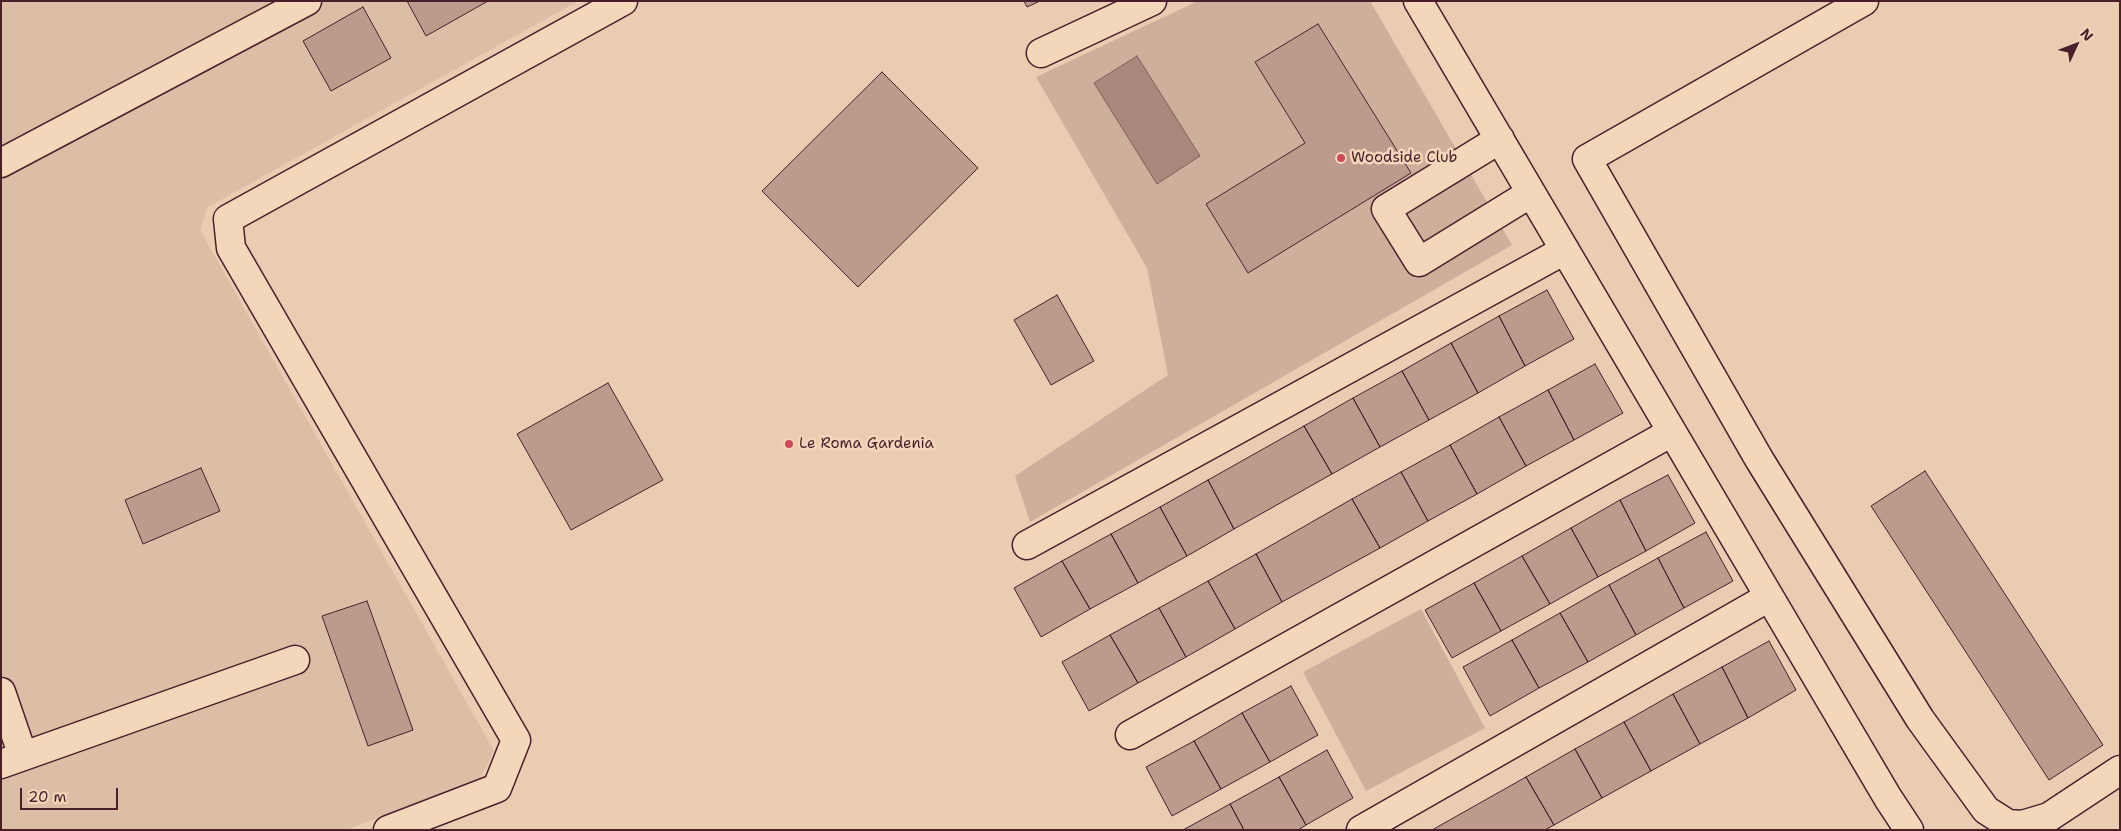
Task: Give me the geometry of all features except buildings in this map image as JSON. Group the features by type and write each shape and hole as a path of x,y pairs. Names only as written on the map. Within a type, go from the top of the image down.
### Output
{"street":[{"path":"1,163 307,1"},
{"path":"388,830 497,788 516,740 231,248 228,219 623,1"},
{"path":"1041,53 1152,1"},
{"path":"1418,1 1888,798 1909,830"},
{"path":"1864,1 1587,159 1759,459 1920,719 1986,810 2008,824 2022,825 2049,817 2120,770"},
{"path":"1500,140 1386,210 1419,262 1531,193"},
{"path":"1027,545 1565,250"},
{"path":"1130,735 1672,432"},
{"path":"1361,830 1769,596"},
{"path":"1,692 12,760 295,660"}],"shaded area":[{"path":"1,1 578,1 208,207 200,230 494,751 480,778 346,830 1,830"},
{"path":"1198,1 1370,1 1512,245 1030,522 1015,476 1168,375 1147,268 1036,77","holes":["1318,24 1411,173 1248,273 1206,204 1305,143 1256,62"]},
{"path":"1137,56 1200,156 1157,184 1094,83"},
{"path":"1421,609 1485,728 1366,791 1303,672"}],"place":[{"name":"Woodside Club","path":"1341,158"},
{"name":"Le Roma Gardenia","path":"789,444"}]}
